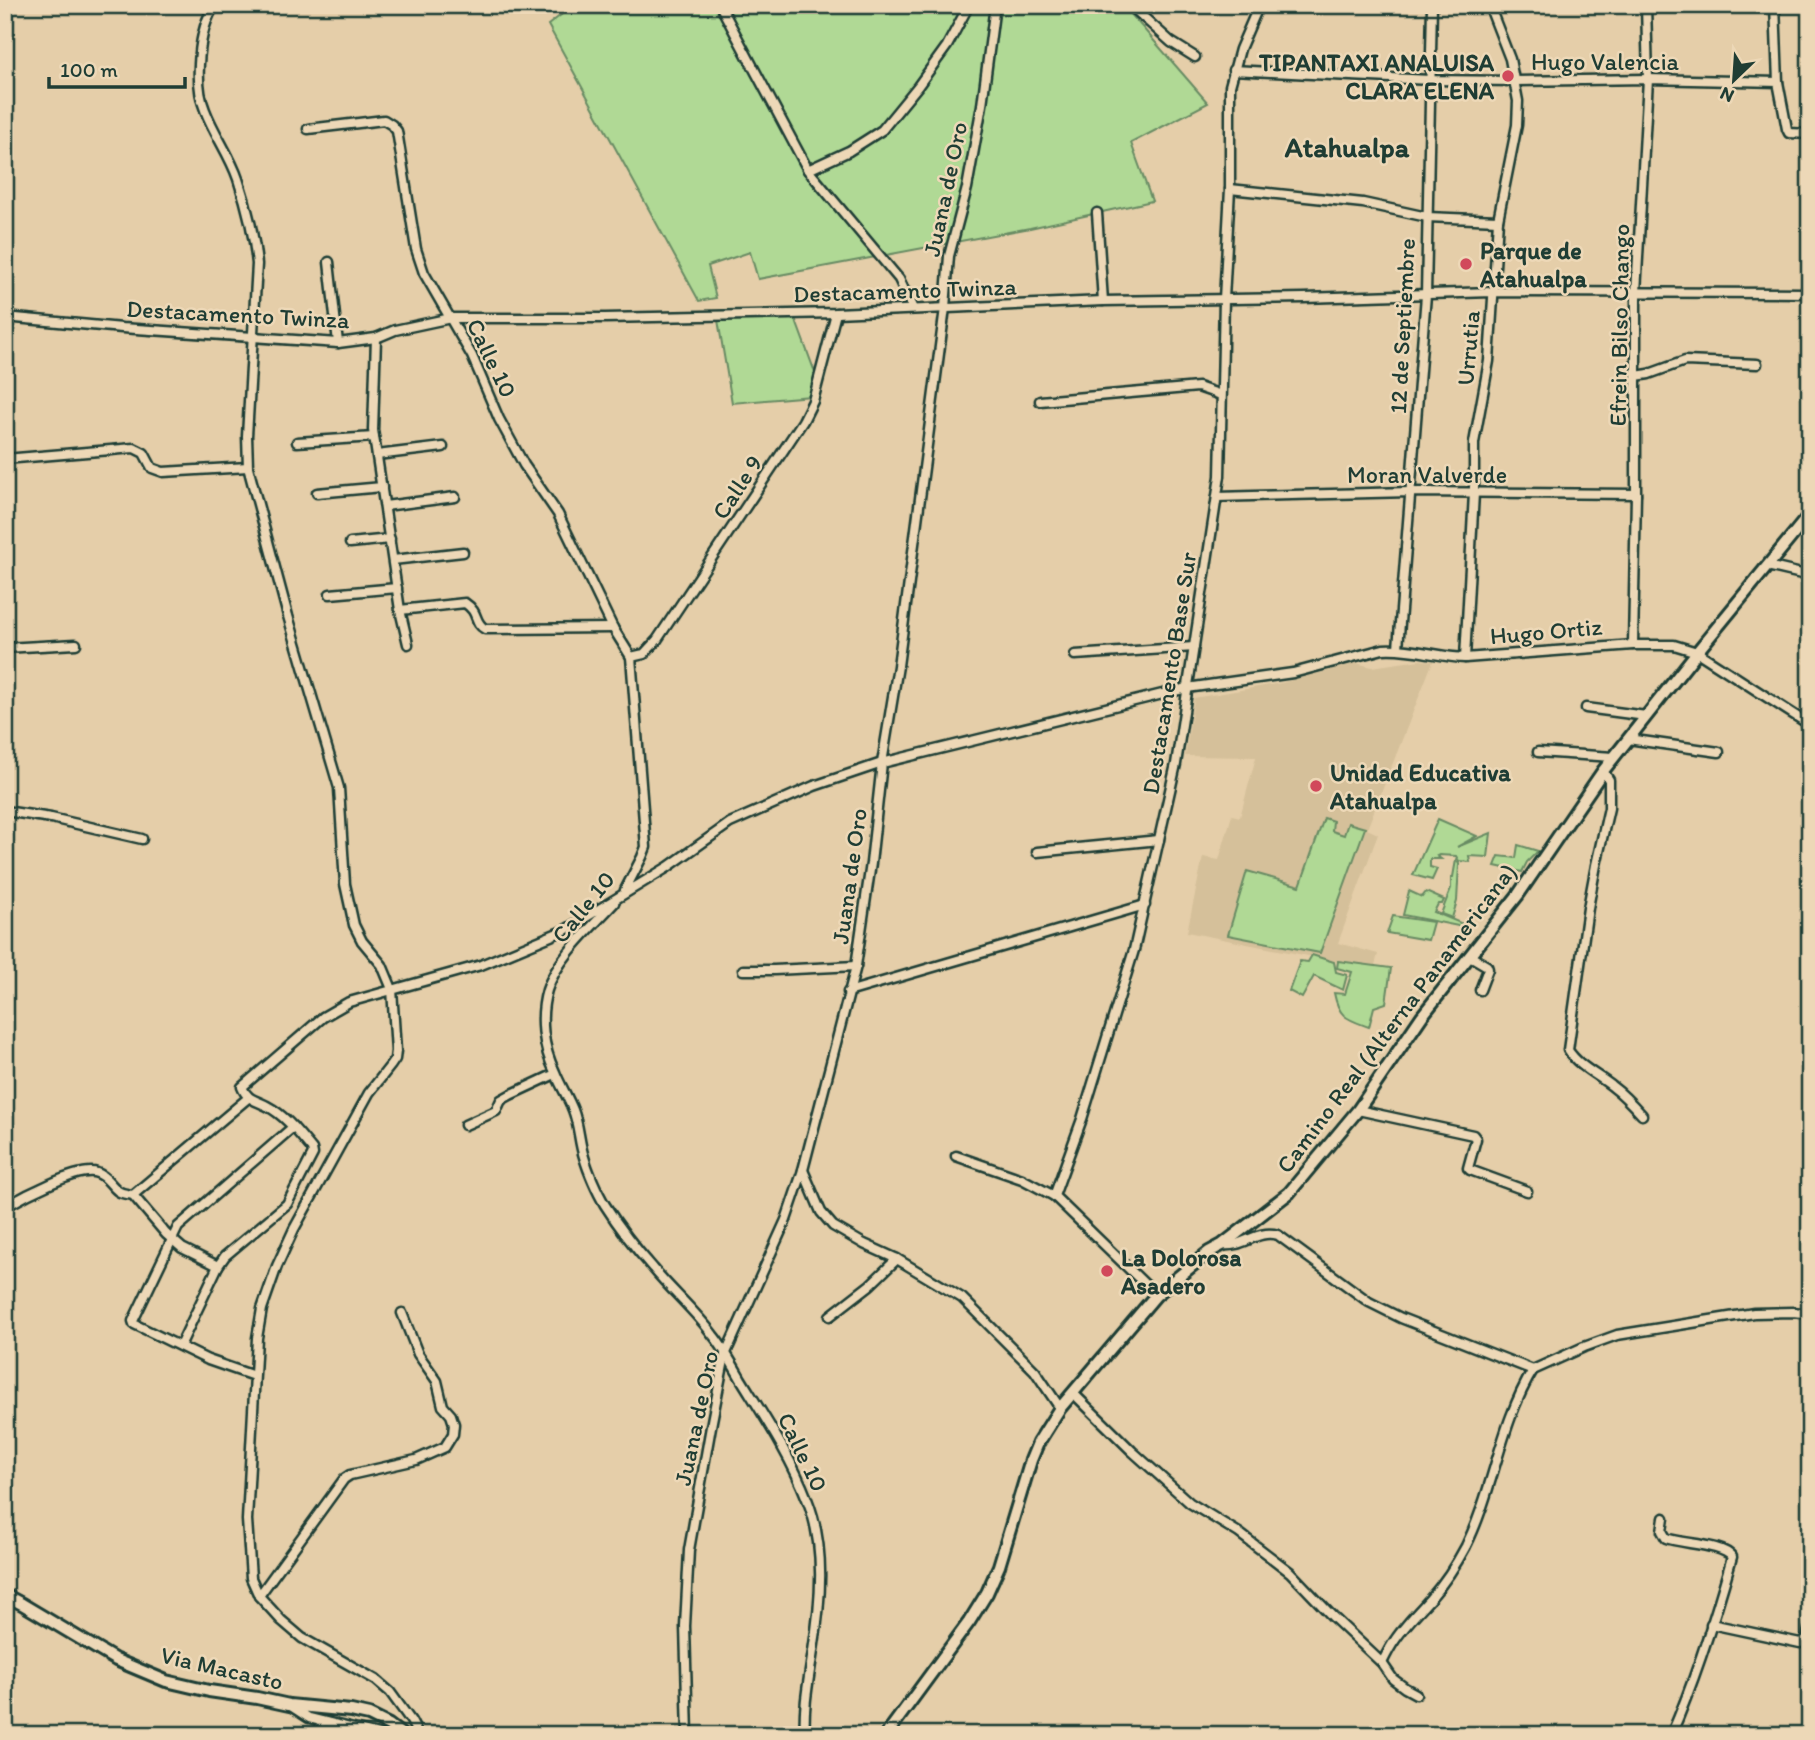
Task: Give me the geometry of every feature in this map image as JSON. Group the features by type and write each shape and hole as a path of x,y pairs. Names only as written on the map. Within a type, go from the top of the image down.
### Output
{"street":[{"path":"215,5 203,34 201,96 237,178 254,241 257,264 247,436 248,467 288,616 339,788 345,884 354,925 362,941 382,965 392,989 396,1051 395,1059 369,1093 295,1229 277,1266 262,1309 254,1376 247,1520 251,1578 259,1597 302,1638 376,1680 390,1692 418,1735"},
{"path":"720,5 808,170 899,279 912,309"},
{"path":"808,170 849,151 882,130 947,46 969,5"},
{"name":"Juana de Oro","path":"688,1735 685,1626 689,1550 725,1355 786,1220 803,1170 856,966 945,308 949,256 967,188 982,105 995,5"},
{"path":"1130,5 1171,42 1195,57"},
{"name":"Destacamento Base Sur","path":"1054,1196 1082,1119 1134,950 1176,764 1220,477 1224,299 1230,189 1230,86 1233,70 1259,5"},
{"name":"12 de Septiembre","path":"1398,648 1426,295 1432,5"},
{"name":"Urrutia","path":"1465,658 1474,443 1489,361 1498,220 1517,125 1518,101 1510,59 1489,5"},
{"name":"Efrein Bilso Chango","path":"1633,645 1636,293 1648,79 1646,5"},
{"path":"1775,5 1778,82 1787,129 1789,133 1810,134"},
{"name":"Hugo Valencia","path":"1233,70 1430,80 1648,79 1778,82"},
{"name":"Calle 10","path":"308,129 384,120 397,131 418,261 476,365 499,419 524,465 558,514 613,628 631,657 646,847 624,893 564,959 547,989 543,1023 545,1046 555,1074 574,1112 584,1157 604,1203 653,1269 715,1337 767,1420 808,1501 819,1556 818,1620 806,1692 805,1735"},
{"path":"1230,189 1363,203 1427,217 1498,220"},
{"path":"1097,213 1103,301"},
{"path":"329,262 338,343"},
{"name":"Destacamento Twinza","path":"5,317 338,343 376,338 395,330 451,318 836,313 1103,301 1492,292 1810,293"},
{"name":"Calle 9","path":"631,657 643,654 657,640 803,421 813,401 836,313"},
{"path":"376,338 374,437 400,610 408,644"},
{"path":"1636,376 1685,361 1757,364"},
{"path":"1040,401 1198,387 1221,395"},
{"path":"297,442 374,437"},
{"path":"377,455 443,447"},
{"path":"5,459 134,448 144,453 152,468 163,472 248,467"},
{"path":"317,493 382,487"},
{"name":"Moran Valverde","path":"1217,497 1410,492 1636,494"},
{"path":"385,506 455,498"},
{"path":"1696,652 1810,514"},
{"path":"350,543 390,539"},
{"path":"393,560 463,552"},
{"path":"1767,566 1810,576"},
{"path":"330,594 397,588"},
{"path":"400,610 465,603 472,608 477,622 485,629 613,628"},
{"path":"5,648 76,644"},
{"name":"Hugo Ortiz","path":"1398,648 1465,658 1633,645 1674,645 1696,652 1810,725"},
{"path":"1075,655 1194,647"},
{"path":"180,1346 218,1266 287,1203 313,1154 312,1149 293,1127 269,1107 248,1098 242,1087 323,1017 349,1002 481,965 565,930 668,867 730,823 814,786 882,763 1187,688 1293,673 1383,649 1398,648"},
{"name":"Camino Real (Alterna Panamericana)","path":"886,1735 969,1622 987,1592 999,1566 1031,1460 1043,1433 1060,1408 1156,1295 1289,1193 1358,1110 1422,1016 1518,895 1602,771 1696,652"},
{"path":"1586,708 1646,716"},
{"path":"1628,739 1719,752"},
{"path":"1538,752 1614,757"},
{"path":"1602,771 1609,780 1609,808 1584,928 1568,1050 1586,1068 1616,1088 1643,1115"},
{"path":"5,811 51,818 142,839"},
{"path":"1037,852 1158,840"},
{"path":"848,992 1145,905"},
{"path":"1470,956 1488,969 1480,990"},
{"path":"743,970 856,966"},
{"path":"466,1125 496,1111 501,1100 555,1074"},
{"path":"134,1195 248,1098"},
{"path":"1358,1110 1473,1135 1476,1139 1468,1168 1527,1191"},
{"path":"254,1376 208,1360 134,1324 133,1321 178,1227 293,1127"},
{"path":"956,1156 1022,1180 1054,1196 1156,1295"},
{"path":"803,1170 821,1212 833,1226 897,1259 962,1298 1035,1371 1060,1408"},
{"path":"5,1207 27,1193 87,1171 99,1173 121,1193 134,1195 182,1248 218,1266"},
{"path":"1222,1245 1236,1245 1269,1232 1278,1235 1369,1302 1390,1313 1533,1370"},
{"path":"830,1316 870,1285 897,1259"},
{"path":"259,1597 344,1479 350,1475 416,1460 445,1447 449,1442 454,1424 451,1415 443,1406 437,1381 418,1354 402,1313"},
{"path":"1382,1663 1394,1641 1447,1577 1464,1549 1477,1522 1514,1408 1533,1370 1617,1335 1754,1313 1810,1314"},
{"path":"1073,1393 1140,1459 1190,1503 1238,1533 1290,1572 1382,1663 1393,1679 1416,1693"},
{"path":"1664,1518 1662,1531 1665,1538 1719,1549 1732,1557 1681,1713 1671,1735"},
{"name":"Via Macasto","path":"5,1595 116,1660 166,1681 209,1692 369,1715 401,1735"},
{"path":"1711,1624 1800,1643 1807,1639 1810,1624"},
{"path":"289,1705 301,1714 323,1722 378,1735"},
{"path":"315,1735 323,1722"}],"shaded area":[{"name":"Unidad Educativa Atahualpa","path":"1420,660 1433,661 1367,829 1378,834 1338,943 1378,954 1374,969 1187,932 1203,857 1219,860 1232,815 1240,817 1256,757 1185,756 1194,698 1281,683 1356,663 1372,667"}],"green space":[{"path":"574,5 1123,5 1208,103 1131,143 1152,201 1030,228 758,279 750,252 708,266 716,298 699,301 548,25"},
{"path":"788,316 796,321 817,378 811,396 732,403 718,320"},
{"path":"1324,818 1333,821 1332,831 1344,835 1348,823 1365,828 1320,953 1228,935 1247,871 1300,886"},
{"path":"1438,819 1477,836 1457,847 1491,833 1488,857 1469,856 1470,862 1459,861 1456,856 1439,855 1437,856 1441,859 1430,859 1430,867 1437,869 1432,880 1413,875"},
{"path":"1518,845 1538,851 1522,872 1495,866 1499,856 1516,858"},
{"path":"1456,860 1459,864 1457,901 1452,918 1441,914 1451,888"},
{"path":"1409,891 1422,897 1426,892 1444,900 1434,912 1470,927 1403,915"},
{"path":"1393,916 1433,922 1428,940 1387,933"},
{"path":"1312,955 1334,962 1336,972 1347,975 1343,990 1314,976 1302,998 1289,991 1300,961 1308,962"},
{"path":"1338,961 1391,968 1386,1003 1374,1007 1369,1027 1345,1016 1338,1008 1334,993 1345,994 1352,972 1337,968"}],"place":[{"name":"TIPANTAXI ANALUISA CLARA ELENA","path":"1508,76"},
{"name":"Parque de Atahualpa","path":"1466,264"},
{"name":"Unidad Educativa Atahualpa","path":"1316,786"},
{"name":"La Dolorosa Asadero","path":"1107,1271"}],"district":[{"name":"Atahualpa","path":"1347,147"}]}
